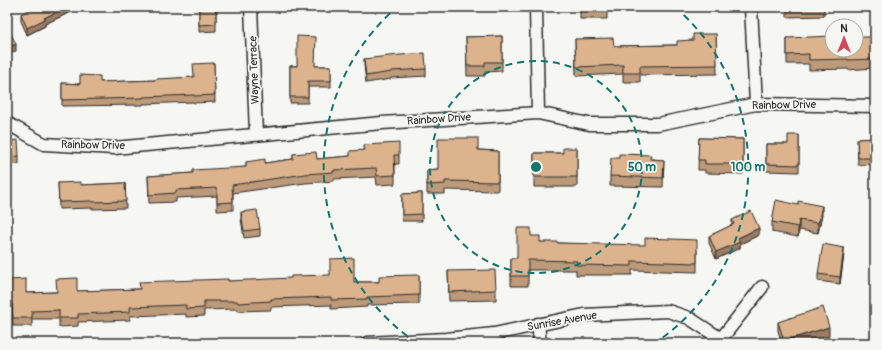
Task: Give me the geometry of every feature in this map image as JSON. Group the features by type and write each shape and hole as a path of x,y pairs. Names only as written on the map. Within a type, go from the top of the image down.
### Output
{"street":[{"name":"Wayne Terrace","path":"251,7 256,134"},
{"path":"536,7 538,113"},
{"path":"751,7 756,104"},
{"name":"Rainbow Drive","path":"7,123 44,144 114,148 382,122 538,113 589,124 658,124 756,104 875,106"},
{"path":"722,341 762,287"},
{"name":"Sunrise Avenue","path":"367,343 446,339 494,334 584,314 668,311 689,318 722,341"},
{"path":"538,324 540,343"}],"building":[{"path":"35,7 67,7 27,28 21,14"},
{"path":"199,7 216,7 216,24 199,25"},
{"path":"580,7 607,7 607,10 580,10"},
{"path":"7,26 16,44 7,48"},
{"path":"693,34 716,34 717,65 640,66 640,73 623,73 623,65 576,67 575,39 613,38 614,46 677,45 677,41 693,40"},
{"path":"297,36 316,37 315,66 331,66 331,81 308,81 308,97 290,97 290,66 297,66"},
{"path":"502,36 502,62 485,62 485,66 467,66 466,37"},
{"path":"824,36 824,58 864,58 864,37 875,37 875,55 874,59 809,60 809,54 787,55 787,38"},
{"path":"425,53 426,69 391,71 366,76 364,59"},
{"path":"214,63 215,95 62,100 62,83 80,84 80,75 100,76 100,82 194,77 193,64"},
{"path":"788,135 799,135 799,165 766,164 766,144 788,144"},
{"path":"438,138 478,138 478,150 498,151 498,182 445,181 445,184 427,185 427,170 438,169"},
{"path":"699,138 743,139 743,164 705,164 705,160 698,160"},
{"path":"875,138 875,158 858,158 857,139"},
{"path":"18,140 19,156 7,157 7,141"},
{"path":"399,143 399,155 394,155 395,175 377,176 376,168 334,170 334,172 305,174 232,185 233,202 217,203 217,188 176,190 176,193 149,195 148,176 193,173 193,170 246,167 246,162 265,159 265,163 293,159 293,154 316,152 317,159 350,156 350,151 365,150 364,145"},
{"path":"563,148 577,148 577,177 534,177 534,153 563,153"},
{"path":"619,154 651,155 650,159 664,160 663,178 610,176 611,158 619,158"},
{"path":"81,182 81,185 125,183 126,201 59,202 58,183"},
{"path":"422,193 422,214 402,215 402,194"},
{"path":"776,200 798,205 798,201 822,206 818,223 799,220 798,227 772,222"},
{"path":"257,210 260,229 244,231 241,212"},
{"path":"751,211 759,228 738,238 740,242 716,252 709,236 734,224 732,220"},
{"path":"517,228 531,228 531,236 540,236 540,242 645,245 645,238 697,240 697,263 632,261 632,266 576,265 577,261 528,260 528,276 511,276 511,258 517,258"},
{"path":"875,241 875,271 874,271"},
{"path":"823,244 844,248 840,277 818,274"},
{"path":"354,258 354,282 379,282 379,276 419,275 419,295 331,300 331,297 271,299 271,301 238,303 237,301 204,301 204,308 186,309 186,305 130,307 130,312 78,314 78,318 59,318 59,310 32,311 32,318 13,318 12,304 7,304 7,273 9,273 9,280 26,279 26,293 57,292 56,279 77,278 77,291 140,289 139,282 228,279 228,281 291,278 291,276 330,275 330,259"},
{"path":"495,270 496,290 449,292 448,271"},
{"path":"823,307 829,327 784,341 778,322"},
{"path":"872,333 875,333 875,343 872,343"},
{"path":"613,342 613,343 572,343"}]}
